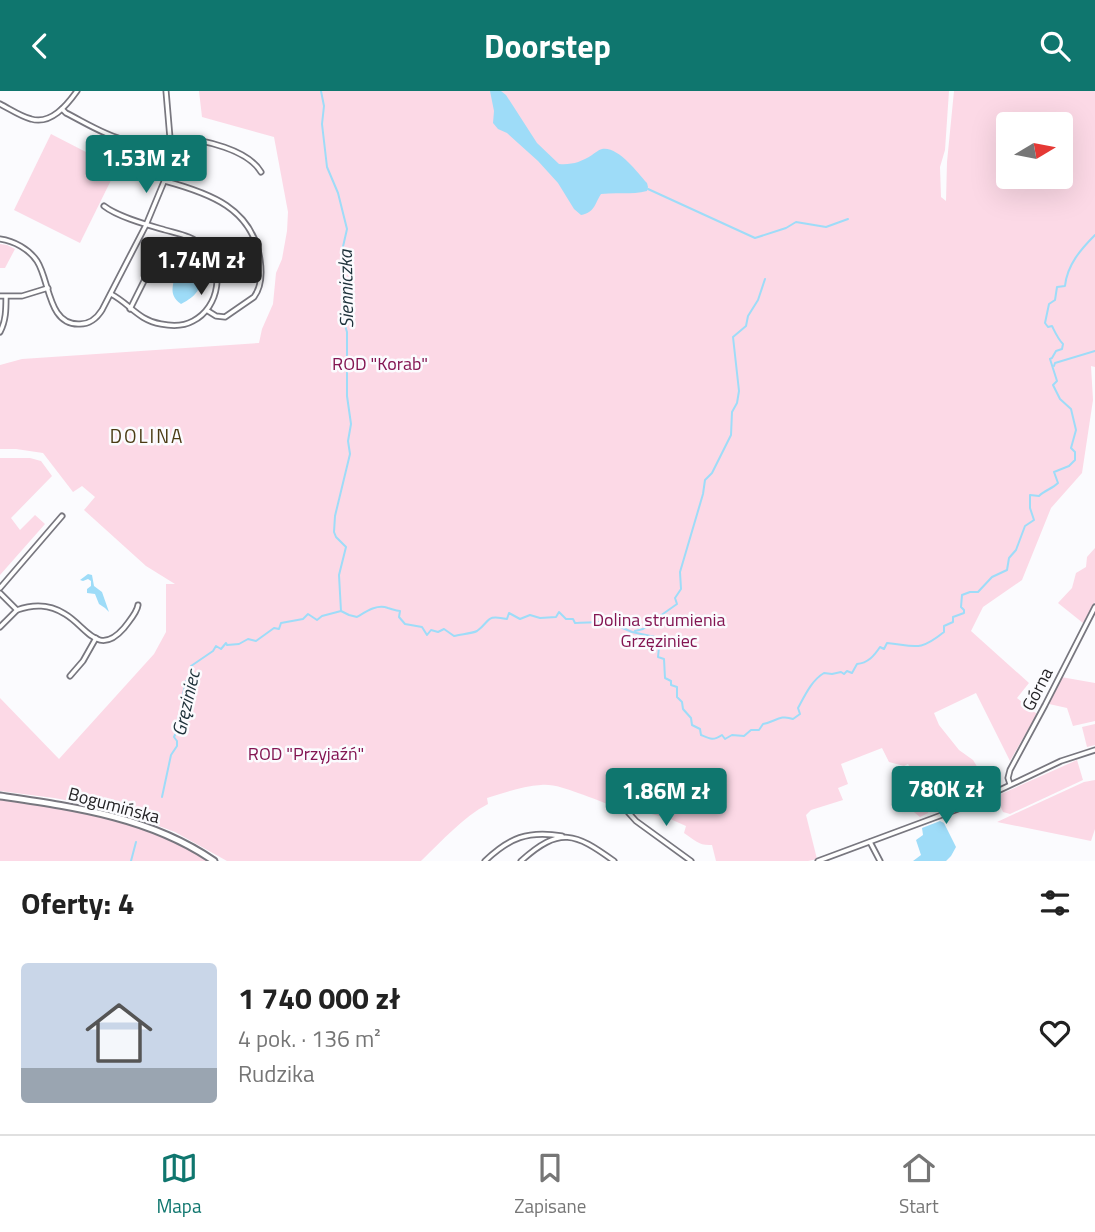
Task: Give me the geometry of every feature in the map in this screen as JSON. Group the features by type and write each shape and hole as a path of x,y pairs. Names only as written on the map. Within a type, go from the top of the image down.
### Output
{"street":[{"path":"0,104 36,120 52,116 62,109 77,91"},
{"path":"0,239 18,245 34,258 43,273 54,306 64,320 76,324 89,322 97,317 166,181 170,139 166,91"},
{"path":"62,109 127,140 198,140 222,146 250,160 261,172"},
{"path":"166,181 221,201 249,228 258,248 261,279 254,297 225,317 216,316 207,310"},
{"path":"104,207 146,225 194,239 207,250 213,260 217,279 214,297 207,310 188,323 167,325 145,320 111,294"},
{"path":"130,309 151,267"},
{"path":"0,296 29,294 48,288"},
{"path":"0,332 6,313 6,296"},
{"path":"17,610 0,590 62,516"},
{"path":"0,627 17,610 35,605 51,607 66,614 84,631 105,640 118,634 138,610 138,605"},
{"name":"Górna","path":"1010,784 1010,770 1095,607"},
{"path":"78,676 72,674 86,657 96,638"},
{"path":"818,861 976,802 1068,758 1095,750"},
{"name":"Bogumińska","path":"0,796 70,806 114,816 179,840 214,861"},
{"path":"627,811 636,821 691,861"},
{"path":"485,861 507,843 526,835 542,833 586,842 614,861"},
{"path":"521,861 542,844 566,837"},
{"path":"870,842 880,861"}],"green space":[{"path":"199,91 949,91 945,150 940,167 941,197 946,201 954,91 1095,91 1095,367 1091,366 1093,400 1082,473 1051,508 1022,580 983,607 971,631 1029,683 1017,698 1037,714 1010,761 976,693 934,713 939,725 959,750 973,760 992,791 942,812 920,785 908,764 904,766 889,762 882,748 841,764 848,784 838,788 843,800 811,810 806,815 817,859 808,861 716,861 712,845 700,843 684,833 686,826 668,818 635,810 624,803 619,810 578,793 546,785 520,788 487,798 488,804 461,822 421,861 227,861 175,832 113,809 0,791 0,698 59,759 154,654 166,632 166,584 175,584 146,566 84,510 95,497 82,486 73,492 43,453 0,449 0,365 22,359 259,343 273,304 276,273 282,259 287,231 288,212 274,137 202,117"},
{"path":"51,134 117,168 80,243 14,210"},
{"path":"0,244 15,249 5,268 0,268"},
{"path":"0,458 30,458 41,461 52,476 11,518 20,530 35,515 45,524 0,575"},
{"path":"1095,548 1095,602 1083,623 1058,603 1072,588 1076,573 1086,567 1087,557"},
{"path":"1061,677 1095,683 1095,721 1073,726 1067,708 1049,704"},
{"path":"1095,724 1095,745 1087,747 1082,727"},
{"path":"1077,760 1083,780 1010,814 1003,812 998,800 999,795"},
{"path":"1095,780 1095,829 1091,841 997,822 1084,782"},
{"path":"912,796 920,796 930,808 928,813 920,817 909,808 907,802"},
{"path":"0,799 113,818 156,832 210,861 0,861"}],"water":[{"path":"490,91 501,91 506,95 537,143 559,164 576,163 601,149 608,149 633,167 647,183 647,191 601,194 592,210 581,215 538,161 493,123 494,111"},
{"path":"173,255 190,265 200,278 197,291 181,304 173,292 174,270 170,258"},
{"path":"88,574 92,575 94,586 102,592 109,612 99,604 95,594 87,593 91,581 80,580"},
{"path":"940,821 944,823 956,847 951,856 946,861 913,861 921,855 916,840 923,835 922,828"}],"waterway":[{"name":"Sienniczka","path":"321,91 327,167 338,193 347,229 342,251 345,280 343,319 347,332 347,396 351,424 348,441 350,454 335,516 334,532 346,547 339,575 341,611"},
{"path":"648,189 755,238 796,222 826,227 848,219"},
{"name":"Gręziniec","path":"162,797 171,755 177,746 174,737 184,704 182,699 186,681 191,678 191,666 216,646 221,649 226,643 239,644 248,639 256,641 274,628 279,629 281,623 303,619 308,614 317,620 341,611 357,617 372,609 384,607 400,611 399,617 405,624 422,627 427,635 431,630 438,632 444,629 454,636 477,631 492,618 507,619 509,613 520,619 530,615 540,618 556,617 559,612 566,619 573,619 575,623 606,621 632,632 655,637 659,647 658,657 664,659 665,678 677,687 677,697 691,718 692,725 700,729 701,735 712,739 722,735 725,739 732,735 744,736 751,730 759,730 763,724 785,717 793,719 800,714 798,708 809,688 820,676 824,673 852,673 857,664 868,661 880,647 884,649 887,643 911,646 929,643 944,632 944,626 953,622 953,617 964,613 961,607 962,595 978,592 992,577 1007,570 1009,558 1016,550 1025,526 1034,520 1030,495 1039,496 1056,485 1058,483 1054,472 1069,466 1075,460 1075,452 1071,448 1076,430 1071,409 1060,399 1053,385 1057,381 1050,359 1056,351 1062,349 1063,344 1052,326 1048,327 1045,323 1049,304 1055,300 1057,287 1065,286 1072,264 1095,235"},
{"path":"635,631 659,620 660,616 677,604 675,598 681,589 680,572 705,480 712,473 731,435 732,412 739,391 733,337 746,326 765,279"},
{"path":"1054,366 1055,363 1095,351"},
{"name":"Gręziniec","path":"131,861 136,842"}],"district":[{"name":"DOLINA","path":"147,435"}],"park label":[{"name":"ROD \"Korab\"","path":"380,363"},
{"name":"Dolina strumienia Grzęziniec","path":"659,630"},
{"name":"ROD \"Przyjaźń\"","path":"306,753"}]}
